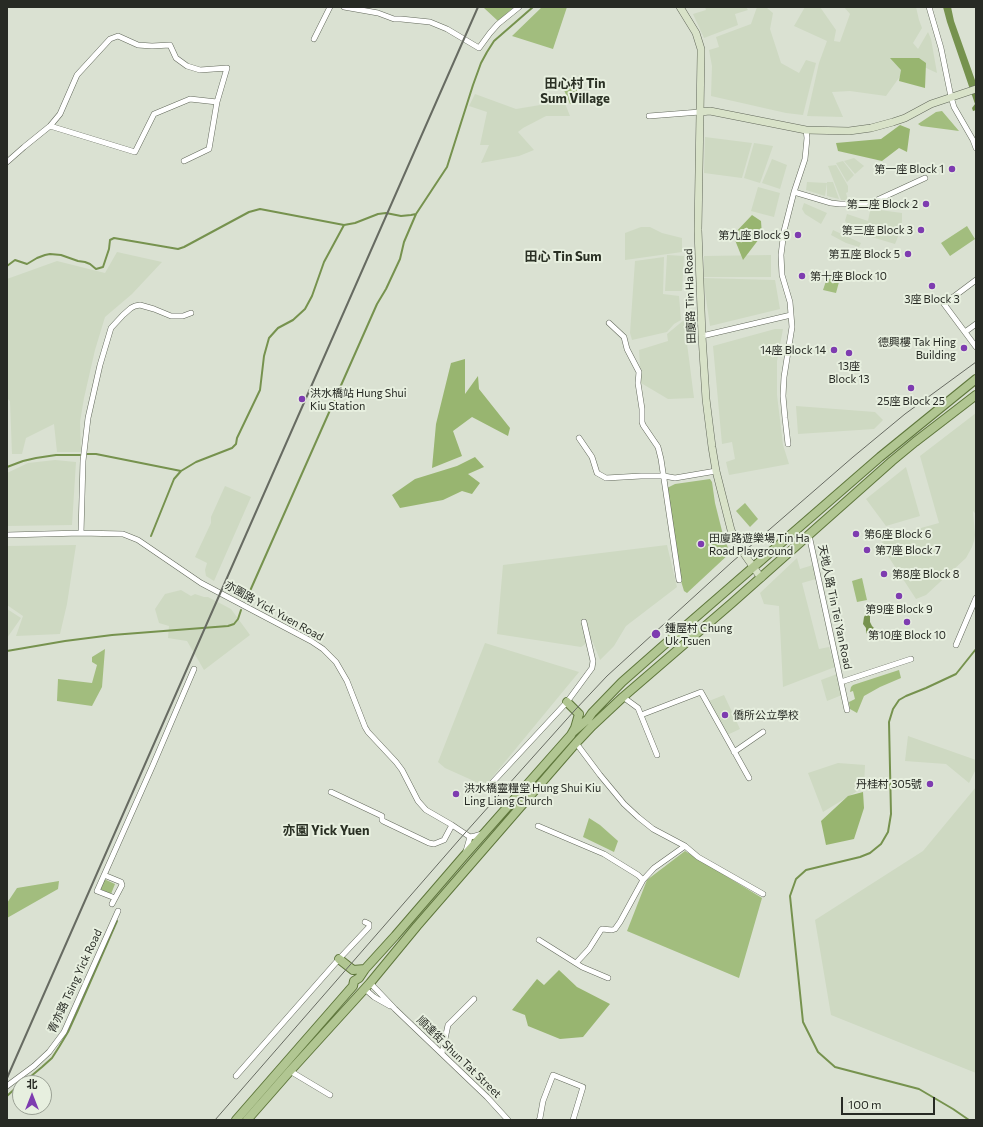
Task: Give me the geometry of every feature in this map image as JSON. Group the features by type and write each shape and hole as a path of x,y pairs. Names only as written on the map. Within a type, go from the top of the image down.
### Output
{"main road":[{"path":"236,1120 365,969 573,732 588,720 592,713 614,690 627,677 880,457 976,379"},
{"path":"246,1120 367,986 417,926 576,743 623,697 900,455 976,395"},
{"path":"614,690 623,697"},
{"path":"567,702 579,714 592,713"},
{"path":"573,732 579,714"},
{"path":"339,959 353,970 355,982"},
{"path":"353,970 365,969"},
{"path":"355,982 367,986"}],"street":[{"path":"314,39 330,7"},
{"path":"344,7 378,13 394,19 430,22 447,29 479,48 494,28 519,7"},
{"name":"田廈路 Tin Ha Road","path":"680,7 696,33 701,49 702,71 698,230 706,399 716,470 731,530 740,548 761,578"},
{"path":"929,7 942,48 951,97 954,106 976,148"},
{"path":"7,162 50,126 60,114 77,75 110,39 118,36 138,45 170,45 176,58 187,66 200,70 227,68 217,102 209,149 184,161"},
{"path":"649,116 710,112 806,130 849,131 871,128 905,118 931,104 976,89"},
{"path":"50,126 135,152 154,114 190,99 217,102"},
{"path":"788,444 783,396 784,377 792,327 790,302 782,275 781,255 784,232 794,192 805,159 807,138 806,130"},
{"path":"794,192 831,203 857,204 875,201 925,178"},
{"path":"976,280 944,304 976,347"},
{"path":"81,533 83,461 88,418 100,365 111,328 123,314 131,308 140,305 171,316 182,316 190,313"},
{"path":"702,336 791,314"},
{"path":"609,323 624,337 639,372 638,383 642,409 642,422 658,447 664,476 679,580"},
{"path":"965,332 976,324"},
{"path":"578,438 592,456 597,473 606,478 641,476 664,476 675,478 716,470"},
{"name":"亦園路 Yick Yuen Road","path":"7,535 81,533 123,534 138,540 201,582 311,641 323,649 336,662 344,675 368,732 402,770 418,801 429,813 470,836"},
{"name":"天地人路 Tin Tei Yan Road","path":"809,535 841,682 911,659"},
{"path":"956,644 976,598"},
{"path":"491,784 567,702 592,668 593,661 584,622"},
{"path":"115,898 97,891 194,669"},
{"path":"841,682 847,710"},
{"path":"641,715 701,692 749,778"},
{"path":"623,697 638,708 657,755"},
{"path":"734,752 763,732"},
{"path":"576,743 624,804 653,829 685,846 698,857 763,894"},
{"path":"331,792 382,816 383,821 429,843 440,843 444,840 452,825"},
{"path":"538,826 604,854 638,875 643,880"},
{"path":"464,856 470,836 484,834"},
{"path":"576,963 589,949 601,930 612,930 620,922 643,880 654,868 685,846"},
{"path":"104,875 121,882 122,885 112,904"},
{"name":"青亦路 Tsing Yick Road","path":"7,1086 44,1057 64,1032 118,911"},
{"path":"236,1076 369,927 369,924 365,922"},
{"path":"539,940 582,967 608,978"},
{"name":"順達街 Shun Tat Street","path":"367,986 376,988 395,1009 487,1097 508,1120"},
{"path":"442,1053 448,1026 474,999"},
{"path":"290,1071 330,1095"},
{"path":"539,1120 544,1097 553,1075 583,1087 573,1120"}],"shaded area":[{"path":"484,7 514,7 498,21"},
{"path":"542,7 567,7 553,49 512,36"},
{"path":"705,7 746,7 748,10 735,14 738,25 704,38 693,14 706,10"},
{"path":"757,7 767,8 773,13 770,29 781,63 799,73 806,60 816,63 803,115 786,113 711,96 712,66 709,50 719,47 716,37 751,24"},
{"path":"805,7 820,7 836,30 834,41 840,42 850,14 844,7 916,7 922,28 913,43 918,49 928,32 931,39 937,73 911,61 886,96 850,91 832,92 843,117 807,116 819,63 827,41 794,26"},
{"path":"943,7 951,7 954,21 976,83 976,110 973,111 972,108 975,104"},
{"path":"890,58 919,58 926,63 925,88 899,81 901,70"},
{"path":"558,84 577,85 577,104 570,104 564,90"},
{"path":"475,94 516,109 564,101 570,116 546,116 518,132 534,150 519,156 481,163 489,145 480,145 487,112 469,106"},
{"path":"942,111 959,131 921,126 918,124 936,112"},
{"path":"900,125 910,129 907,152 899,148 882,161 838,151 836,143 881,139"},
{"path":"705,137 752,143 742,178 704,173"},
{"path":"754,143 773,146 760,183 744,178"},
{"path":"854,158 864,166 855,174 844,161"},
{"path":"772,159 787,165 780,189 762,183"},
{"path":"843,161 854,175 847,182 836,163"},
{"path":"836,165 848,186 848,192 846,193 848,200 841,200 828,166"},
{"path":"807,182 827,183 825,196 806,190"},
{"path":"827,182 833,182 839,199 827,196"},
{"path":"758,187 780,193 774,217 751,211"},
{"path":"804,203 827,213 821,224 805,214 802,209"},
{"path":"880,210 902,213 902,227 895,244 865,235 853,229 845,221 847,214 868,221 870,211"},
{"path":"752,215 761,221 762,235 743,260 733,235"},
{"path":"967,226 975,239 950,256 941,243"},
{"path":"641,227 650,227 662,233 682,238 682,252 625,260 625,233"},
{"path":"833,230 861,243 859,247 846,243 831,235"},
{"path":"117,252 162,262 132,294 105,317 95,350 84,398 80,422 81,452 57,452 54,424 26,438 22,454 12,454 10,401 7,398 7,279 57,261 105,273"},
{"path":"667,255 684,256 682,291 665,291"},
{"path":"771,255 771,277 704,277 704,256"},
{"path":"664,257 663,294 679,296 681,320 674,324 667,332 632,340 630,333 635,261"},
{"path":"703,278 775,280 780,309 710,326"},
{"path":"827,278 839,282 836,293 823,290"},
{"path":"684,320 694,398 668,399 641,383 639,350 668,341 667,334"},
{"path":"775,329 783,329 777,361 777,395 783,445 789,464 729,475 726,462 735,459 732,442 722,444 713,346"},
{"path":"465,359 465,394 478,376 479,389 510,428 508,436 472,417 453,431 462,456 432,468 436,424 451,363"},
{"path":"796,406 875,412 883,420 874,429 798,434"},
{"path":"976,413 976,514 973,511 974,541 966,558 926,595 916,599 886,553 881,539 939,523 920,456"},
{"path":"475,457 484,467 468,474 480,483 472,494 462,491 443,500 400,508 392,495 415,479 457,466"},
{"path":"55,460 76,462 72,525 7,526 7,473 28,463"},
{"path":"906,467 920,516 886,526 866,499"},
{"name":"田廈路遊樂場 Tin Ha Road Playground","path":"710,479 712,482 715,503 723,535 730,553 687,593 684,591 681,581 667,488 675,484"},
{"path":"225,486 251,497 214,581 206,576 205,570 207,563 195,557 211,523 211,517"},
{"path":"745,503 758,519 750,527 736,511"},
{"path":"76,545 67,604 60,634 16,636 23,616 7,605 7,546"},
{"path":"667,545 677,587 626,626 614,646 600,660 592,640 581,647 497,634 503,565"},
{"path":"797,558 800,569 813,565 816,579 802,583 819,649 829,647 835,667 783,687 779,606 764,604 760,593"},
{"path":"862,578 867,600 857,602 852,581"},
{"path":"181,590 191,596 195,594 208,597 231,609 250,635 204,670 187,641 168,638 169,626 159,623 155,609 165,594"},
{"path":"7,609 21,618 7,638"},
{"path":"866,614 870,616 870,622 876,630 875,632 868,634 866,633 866,628 863,624"},
{"path":"485,643 579,672 485,786 445,768 438,762"},
{"path":"105,649 102,687 92,706 57,701 58,679 92,683 97,665 92,662 92,657"},
{"path":"899,670 901,678 864,696 857,713 850,709 849,702 855,699 853,691 850,692 853,685"},
{"path":"837,674 842,695 827,701 821,680"},
{"name":"僑所公立學校","path":"724,695 740,729 725,736 709,701"},
{"path":"908,736 976,760 976,769 969,783 946,764 905,761"},
{"path":"838,763 865,765 864,787 823,812 808,773"},
{"path":"976,787 976,1073 831,1015 815,920 923,851"},
{"path":"863,792 864,808 854,839 826,845 821,821 848,796"},
{"path":"589,818 600,825 618,841 614,852 583,837"},
{"path":"685,851 762,898 739,978 627,931 647,880"},
{"path":"104,879 115,884 111,894 100,889"},
{"path":"59,881 58,889 7,918 7,903 17,888"},
{"path":"559,970 577,987 610,1004 583,1037 560,1039 528,1026 525,1015 512,1010 537,979 544,985"}],"waterway":[{"path":"246,600 377,304 400,259 404,242 416,214 447,167 481,63 494,41 533,7"},
{"path":"7,266 15,260 27,264 37,258 50,254 61,255 85,262 96,269 103,267 109,249 110,240 114,238 178,249 249,212 260,209 344,225 355,223 378,214 386,213 401,216 416,214"},
{"path":"151,536 174,479 181,471 196,462 232,448 236,444 237,438 260,390 264,356 269,338 278,328 293,320 305,309 312,296 324,262 344,225"},
{"path":"87,454 96,454 181,471"},
{"path":"7,467 36,458 56,455 80,455"},
{"path":"7,651 112,635 228,626 234,624 238,619 241,610"},
{"path":"969,1120 919,1089 835,1067 818,1052 803,1022 790,896 796,879 806,870 860,857 870,853 881,844 888,832 891,814 889,722 893,709 899,700 906,696 956,674 976,649"},
{"path":"32,1075 52,1058 68,1032 117,921"},
{"path":"7,1096 12,1091"}],"tram line":[{"path":"215,1120 465,833 607,676 732,562 853,457 905,414 976,362"}],"railway":[{"path":"7,1078 478,7"}],"place":[{"name":"第一座 Block 1","path":"952,169"},
{"name":"第二座 Block 2","path":"926,204"},
{"name":"第三座 Block 3","path":"921,230"},
{"name":"第九座 Block 9","path":"798,235"},
{"name":"第五座 Block 5","path":"908,254"},
{"name":"第十座 Block 10","path":"802,276"},
{"name":"3座 Block 3","path":"932,286"},
{"name":"德興樓 Tak Hing Building","path":"964,348"},
{"name":"14座 Block 14","path":"834,350"},
{"name":"13座 Block 13","path":"849,353"},
{"name":"25座 Block 25","path":"911,388"},
{"name":"洪水橋站 Hung Shui Kiu Station","path":"302,399"},
{"name":"第6座 Block 6","path":"856,534"},
{"name":"田廈路遊樂場 Tin Ha Road Playground","path":"701,544"},
{"name":"第7座 Block 7","path":"867,550"},
{"name":"第8座 Block 8","path":"884,574"},
{"name":"第9座 Block 9","path":"899,596"},
{"name":"第10座 Block 10","path":"907,622"},
{"name":"鍾屋村 Chung Uk Tsuen","path":"656,634"},
{"name":"僑所公立學校","path":"725,715"},
{"name":"丹桂村 305號","path":"930,784"},
{"name":"洪水橋靈糧堂 Hung Shui Kiu Ling Liang Church","path":"456,794"}],"district":[{"name":"田心村 Tin Sum Village","path":"575,92"},
{"name":"田心 Tin Sum","path":"563,257"},
{"name":"亦園 Yick Yuen","path":"326,831"}]}
